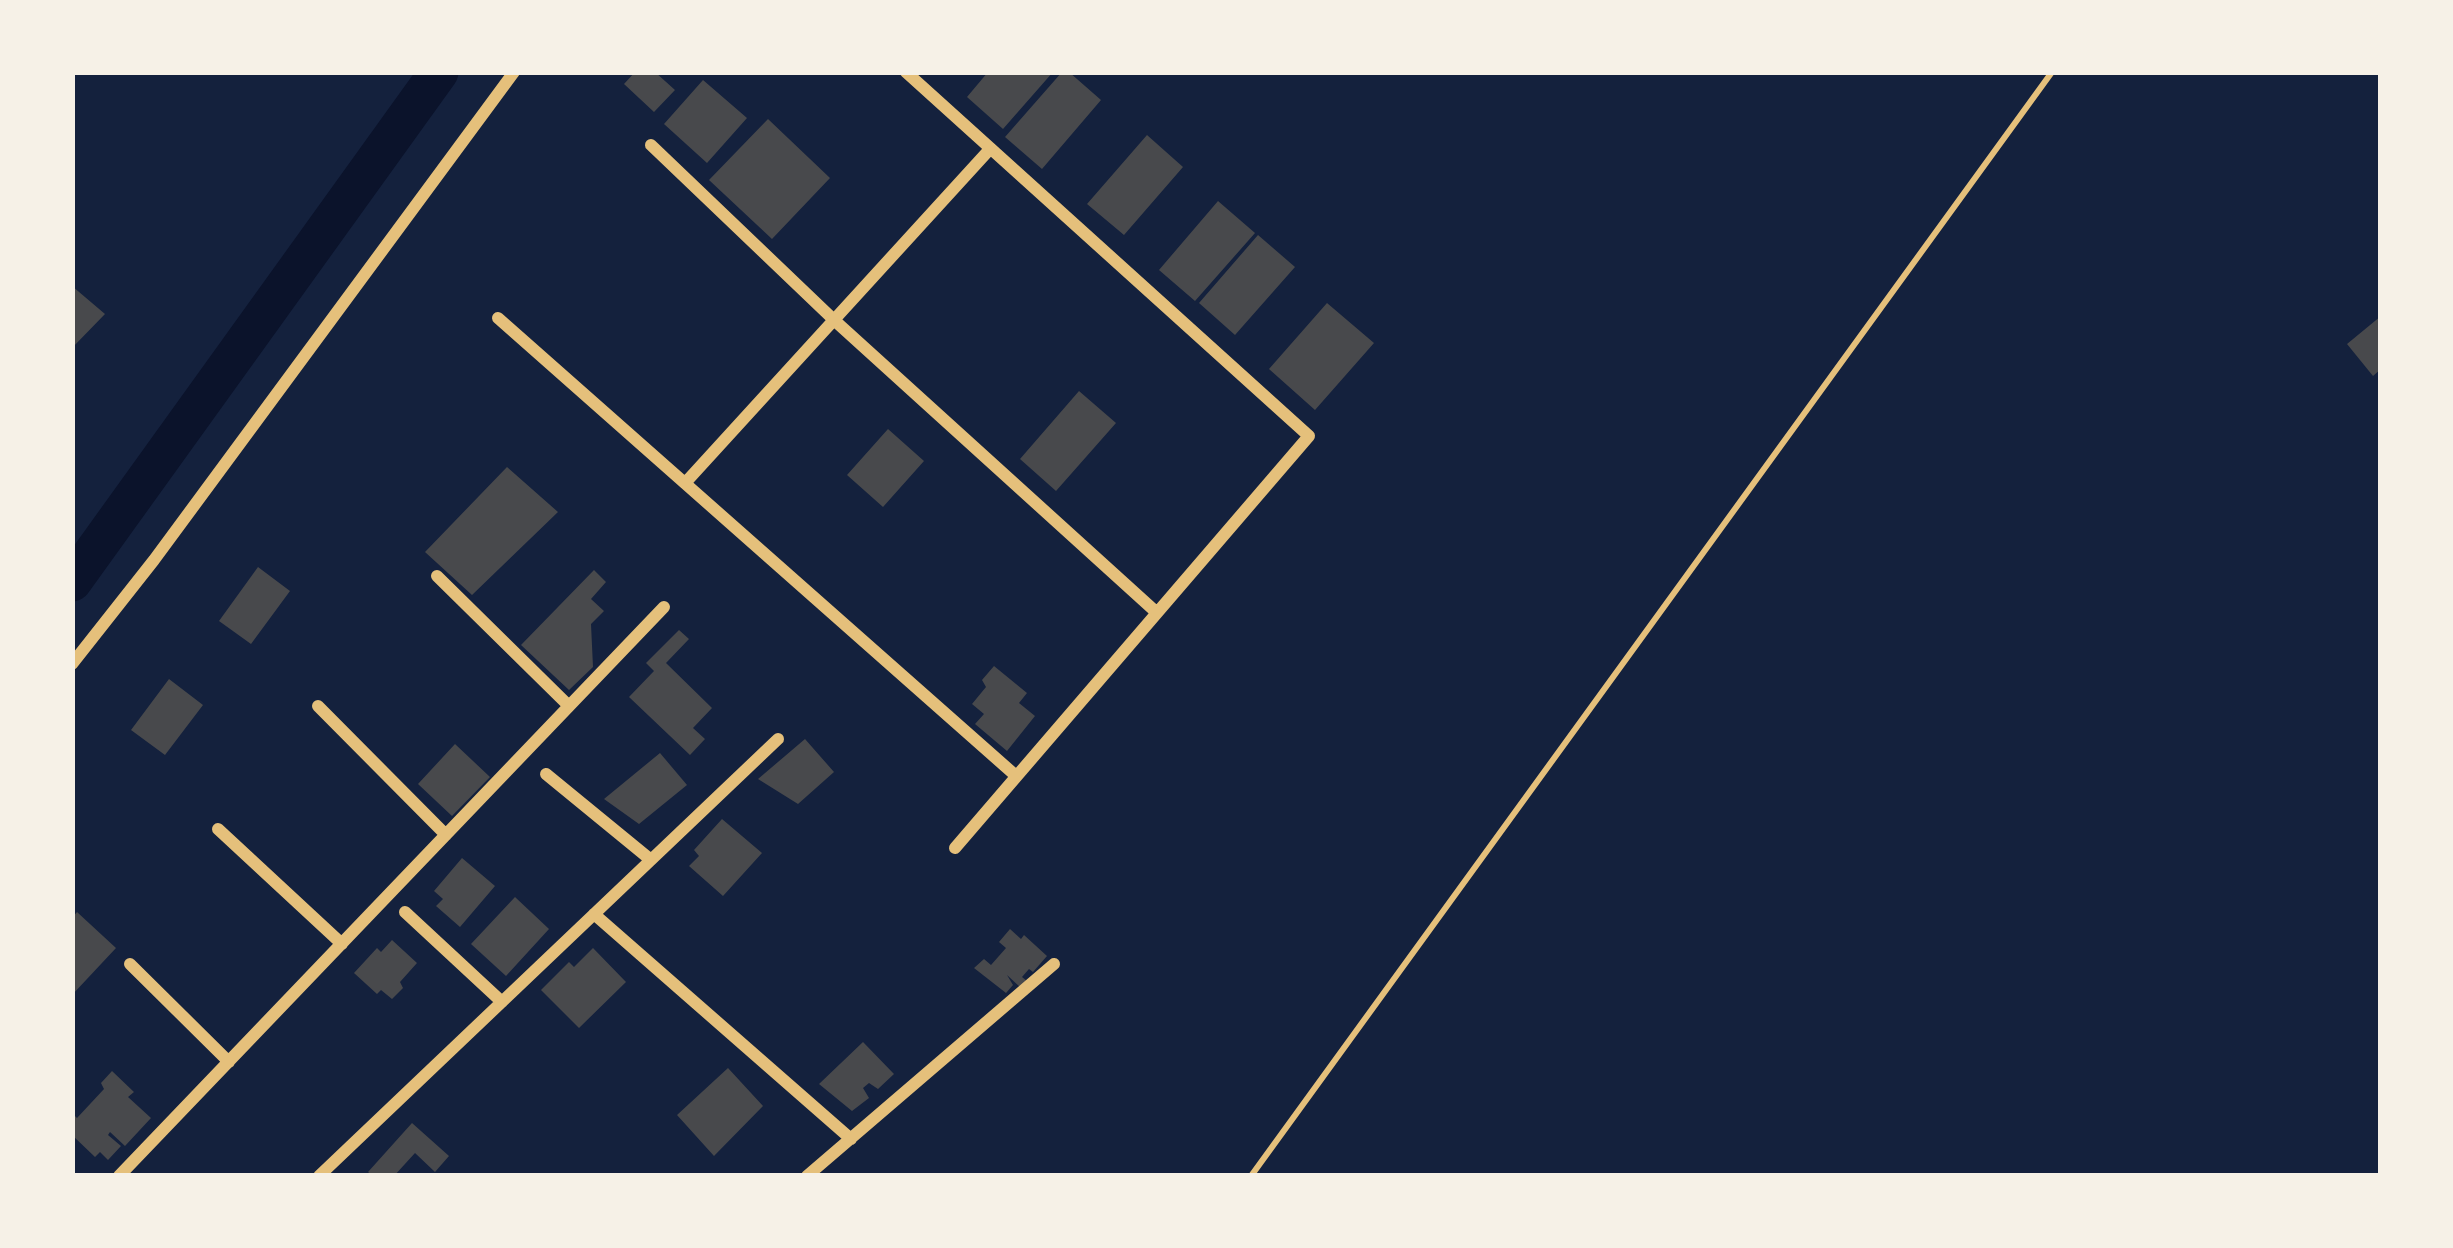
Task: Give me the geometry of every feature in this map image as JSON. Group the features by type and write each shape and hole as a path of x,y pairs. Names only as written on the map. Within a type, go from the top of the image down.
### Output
{"street":[{"path":"72,664 169,541 514,72"},
{"path":"905,72 1309,436 955,848"},
{"path":"651,145 834,320 1156,612"},
{"path":"686,482 990,148"},
{"path":"498,318 1015,775"},
{"path":"437,576 569,706"},
{"path":"119,1176 664,607"},
{"path":"318,706 446,835"},
{"path":"319,1176 778,739"},
{"path":"546,774 651,860"},
{"path":"218,829 342,944"},
{"path":"405,912 502,1002"},
{"path":"595,914 850,1138"},
{"path":"130,964 229,1062"},
{"path":"807,1176 1054,964"}],"lane":[{"path":"1251,1176 2052,72"}],"building":[{"path":"635,72 655,72 675,90 654,112 624,84"},
{"path":"988,72 1053,72 1003,129 967,97"},
{"path":"1062,72 1069,72 1101,100 1042,169 1005,137"},
{"path":"703,80 747,118 707,163 664,124"},
{"path":"768,119 830,178 772,239 709,180"},
{"path":"1147,135 1183,167 1124,235 1087,204"},
{"path":"1218,201 1255,233 1195,301 1159,270"},
{"path":"1258,235 1295,267 1235,335 1199,303"},
{"path":"72,286 105,314 72,348"},
{"path":"1327,303 1374,343 1315,410 1269,369"},
{"path":"2381,316 2381,369 2373,376 2347,344"},
{"path":"1079,391 1116,423 1056,491 1020,459"},
{"path":"888,429 924,461 883,507 847,475"},
{"path":"507,467 558,512 472,595 425,552"},
{"path":"258,567 290,591 251,644 219,621"},
{"path":"594,570 606,582 591,599 604,611 591,624 593,667 569,690 521,645"},
{"path":"679,630 689,639 666,663 712,708 693,728 705,739 690,755 629,697 654,671 646,663"},
{"path":"994,666 1027,693 1019,703 1035,716 1007,751 975,724 984,714 972,704"},
{"path":"169,679 203,705 165,755 131,730"},
{"path":"805,739 834,772 798,804 758,779"},
{"path":"455,744 490,777 452,816 418,784"},
{"path":"660,753 687,785 639,824 604,799"},
{"path":"722,819 762,853 723,896 689,866 699,856 694,850"},
{"path":"462,858 495,886 460,927 436,906 443,899 434,891"},
{"path":"515,897 549,929 506,976 471,944"},
{"path":"77,912 116,948 72,995 72,918"},
{"path":"1010,929 1047,956 1022,977 1027,981 1021,988 1007,975 1013,985 1006,993 974,968 984,959 991,965 1006,948 999,942"},
{"path":"392,940 417,963 392,999 381,990 377,994 354,973 377,948 381,952"},
{"path":"593,948 626,982 579,1028 541,990 569,962 574,967"},
{"path":"863,1042 894,1074 878,1089 869,1083 863,1088 869,1098 852,1111 819,1084"},
{"path":"728,1068 763,1106 714,1156 677,1115"},
{"path":"112,1071 134,1092 128,1097 151,1118 125,1146 110,1132 121,1146 108,1160 100,1152 95,1157 72,1135 72,1113 77,1118 104,1089 101,1083"},
{"path":"412,1123 449,1156 435,1172 415,1153 394,1176 368,1172"}],"waterway":[{"path":"72,582 439,72"}]}
